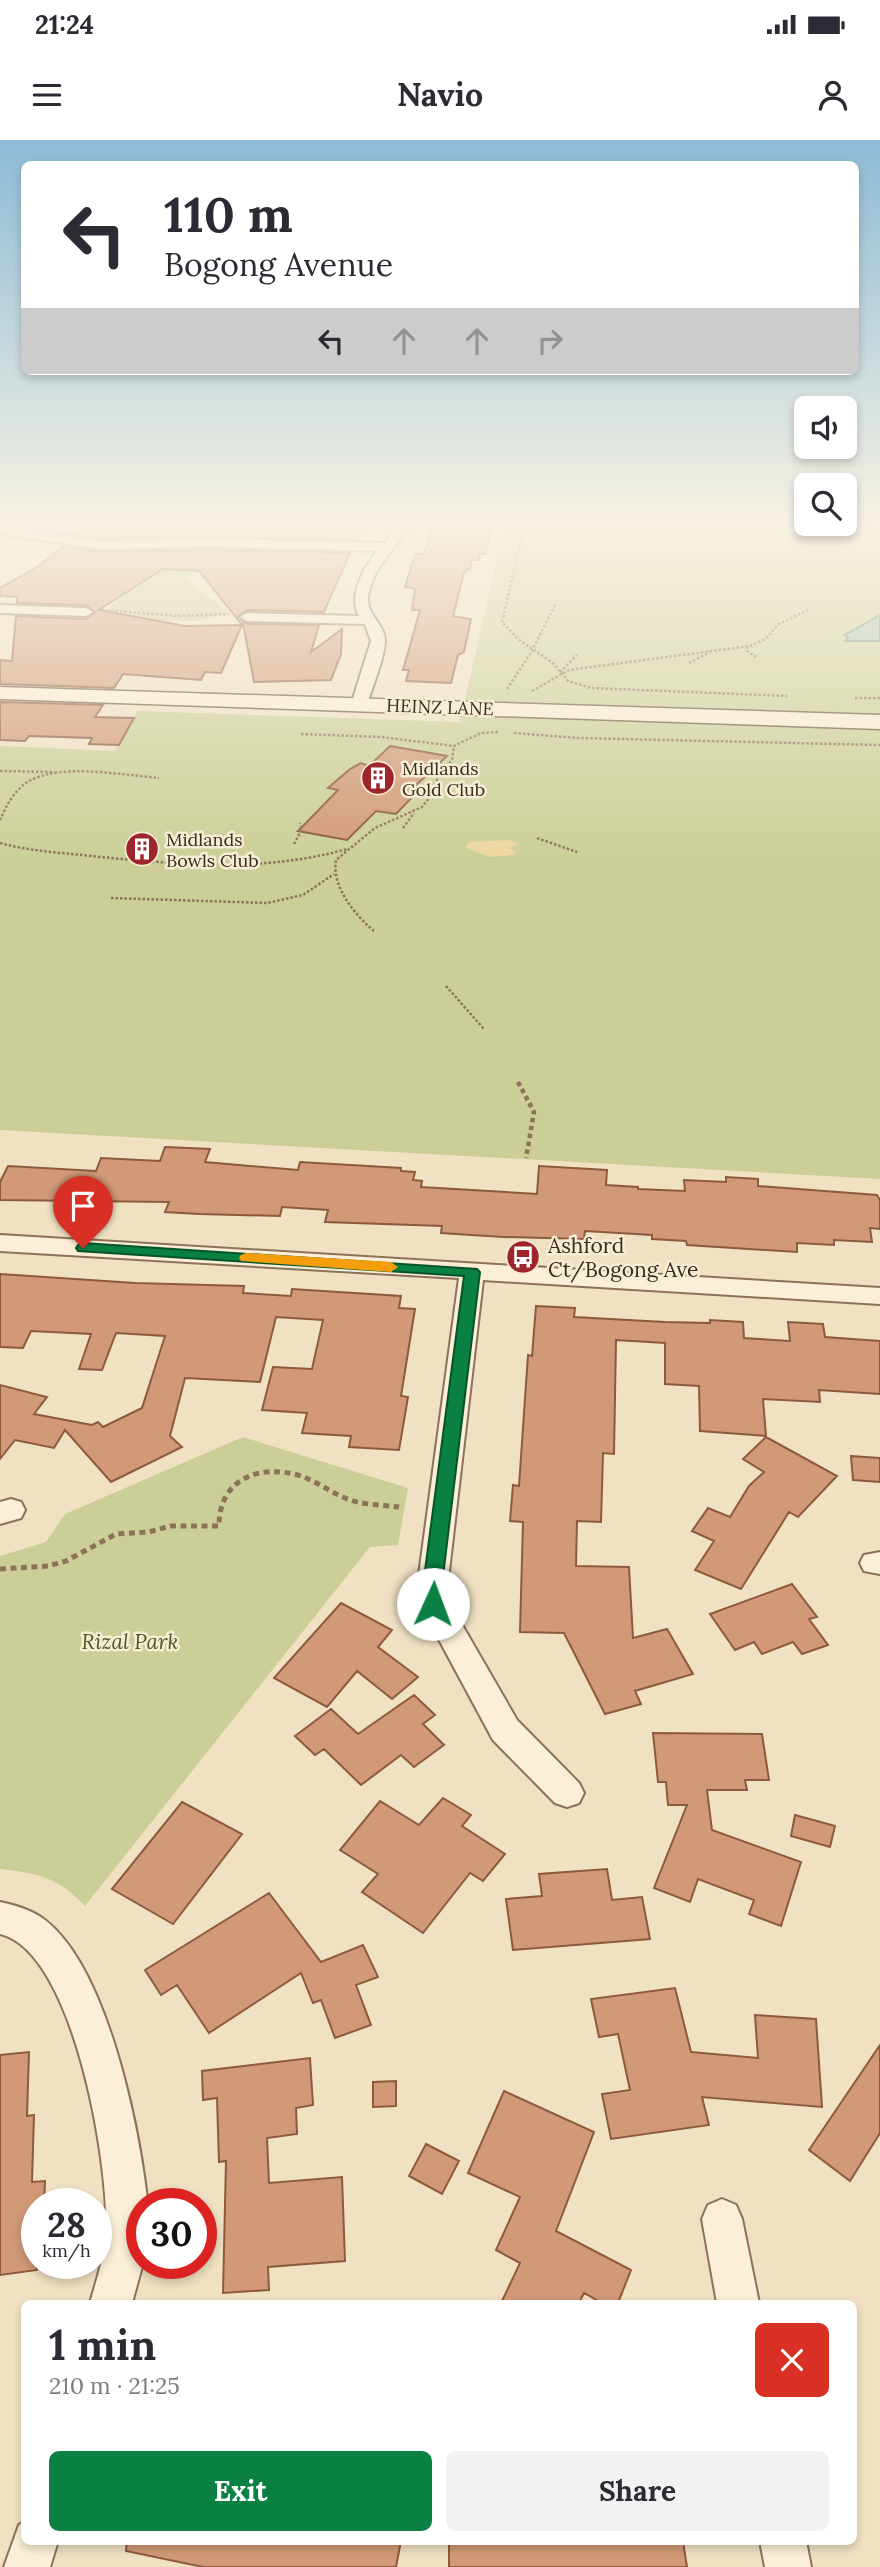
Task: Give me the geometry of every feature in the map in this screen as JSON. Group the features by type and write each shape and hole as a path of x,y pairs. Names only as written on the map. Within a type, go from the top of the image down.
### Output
{"street":[{"path":"359,705 378,648 377,636"},
{"name":"HEINZ LANE","path":"0,693 359,705 514,716 880,722"},
{"path":"0,1243 880,1296"},
{"path":"472,1272 431,1597 505,1730 567,1793"},
{"path":"0,1918 24,1926 46,1945 76,1996 95,2047 111,2105 125,2193 125,2248 112,2300"},
{"path":"722,2219 737,2300"},
{"path":"27,2567 34,2545"},
{"path":"784,2545 788,2567"}],"path":[{"path":"514,636 553,663 575,684 591,688 790,696"},
{"path":"514,716 506,689 538,636"},
{"path":"560,672 747,646 768,636"},
{"path":"747,646 747,651 758,658"},
{"path":"689,663 713,651"},
{"path":"514,716 537,688 560,672 577,655"},
{"path":"844,698 880,698"},
{"path":"514,716 579,738 880,745"},
{"path":"301,734 381,737 454,746 481,733 505,731"},
{"path":"403,828 433,793 438,776 452,760 454,746"},
{"path":"0,771 22,769 159,778"},
{"path":"0,820 19,788 29,781 66,773"},
{"path":"374,931 347,901 334,874 336,860 379,825 416,811"},
{"path":"294,844 302,831 300,823"},
{"path":"537,838 577,852"},
{"path":"0,844 126,859 246,865 293,862 347,849"},
{"path":"111,898 218,904 277,901 310,893 334,874"},
{"path":"446,986 484,1029"},
{"path":"518,1082 532,1101 536,1120 526,1158"},
{"path":"0,1569 48,1566 66,1561 116,1534 149,1532 170,1526 219,1526 221,1503 234,1483 264,1473 283,1472 302,1477 353,1501 399,1507"}],"green space":[{"path":"479,636 880,636 880,1179 0,1130 0,746 115,751 138,711 460,722"},
{"name":"Rizal Park","path":"243,1437 408,1488 398,1545 370,1547 85,1906 66,1889 47,1878 0,1869 0,1556 46,1542 65,1514"}],"sand":[{"path":"509,840 518,844 510,848 515,852 514,855 489,857 465,847 470,842"}],"water":[{"path":"846,636 880,636 880,641 845,641 848,638"}],"building":[{"path":"14,636 237,636 221,673 205,672 201,680 123,674 114,688 0,684 0,660 12,661"},
{"path":"245,636 316,636 311,652 332,636 342,636 341,654 331,680 254,682"},
{"path":"413,636 467,636 464,652 458,655 451,683 406,681 409,670 403,670"},
{"path":"0,702 103,705 95,717 134,718 119,745 89,744 92,738 29,736 25,741 0,740"},
{"name":"Midlands Gold Club","path":"390,746 447,756 413,788 420,789 396,814 376,811 347,840 298,831 338,790 328,788 361,763 369,766"},
{"path":"165,1147 210,1149 205,1162 298,1170 300,1162 401,1168 401,1171 415,1172 413,1180 422,1181 421,1187 537,1194 539,1166 607,1170 606,1185 638,1189 685,1191 684,1180 726,1182 726,1177 758,1179 758,1186 877,1195 880,1200 880,1229 870,1228 872,1242 834,1240 834,1245 797,1243 797,1252 687,1245 686,1241 652,1239 652,1235 585,1231 584,1239 441,1233 442,1226 325,1222 328,1210 282,1207 280,1216 199,1214 165,1212 169,1202 0,1200 0,1182 8,1166 96,1171 101,1158 160,1161"},
{"path":"0,1274 135,1283 244,1286 243,1293 291,1296 292,1289 401,1296 399,1308 415,1309 401,1396 408,1397 399,1450 349,1447 351,1436 302,1433 307,1413 262,1410 273,1367 312,1369 323,1320 276,1317 260,1382 185,1378 170,1436 182,1447 111,1482 65,1430 54,1448 15,1440 0,1459 0,1385 47,1397 34,1414 92,1425 98,1422 103,1427 142,1408 165,1336 116,1333 102,1370 79,1369 91,1334 31,1331 23,1348 0,1347"},
{"path":"536,1306 575,1308 574,1317 665,1322 743,1322 744,1338 790,1341 788,1322 823,1324 825,1337 880,1341 880,1394 819,1390 820,1402 763,1399 766,1436 700,1431 699,1386 665,1384 665,1343 616,1340 614,1454 603,1453 601,1522 577,1521 576,1566 629,1567 633,1638 667,1629 693,1674 635,1691 641,1704 605,1714 564,1633 520,1632 523,1522 510,1521 513,1485 519,1486 528,1355 532,1356"},
{"path":"766,1437 837,1476 798,1517 789,1512 741,1589 695,1570 714,1541 692,1531 708,1508 730,1517 749,1486 764,1472 743,1459"},
{"path":"851,1456 880,1458 880,1482 853,1480"},
{"path":"792,1584 817,1617 809,1619 828,1645 802,1654 793,1642 762,1654 754,1642 735,1650 710,1614"},
{"path":"341,1603 392,1630 378,1647 418,1677 392,1699 357,1671 327,1707 274,1678"},
{"path":"414,1695 435,1715 423,1724 444,1745 414,1767 401,1755 361,1785 324,1749 315,1755 295,1736 331,1709 358,1734"},
{"path":"653,1733 762,1734 769,1780 745,1780 747,1790 707,1790 712,1830 801,1862 781,1926 749,1914 754,1900 698,1879 690,1902 654,1888 687,1805 668,1805 666,1782 658,1782"},
{"path":"443,1798 471,1815 462,1826 505,1854 483,1881 470,1873 423,1933 362,1892 378,1874 340,1850 380,1801 419,1825"},
{"path":"182,1802 242,1834 173,1924 112,1889"},
{"path":"795,1815 835,1826 830,1847 791,1836"},
{"path":"607,1869 612,1900 642,1897 650,1939 513,1950 506,1899 542,1896 539,1874"},
{"path":"269,1893 321,1962 363,1945 378,1977 356,1985 371,2025 335,2038 321,2000 313,2003 301,1973 209,2033 177,1985 161,1995 145,1970"},
{"path":"675,1988 691,2052 758,2058 755,2015 816,2019 822,2107 702,2097 709,2125 611,2139 602,2094 630,2090 618,2034 599,2037 591,1999"},
{"path":"880,2045 880,2133 850,2181 809,2150"},
{"path":"29,2052 27,2116 34,2115 32,2182 45,2181 45,2188 21,2188 21,2272 0,2275 0,2055"},
{"path":"310,2058 313,2105 296,2108 297,2134 267,2138 269,2183 342,2177 345,2261 268,2267 269,2290 223,2293 226,2161 219,2162 217,2098 203,2100 202,2071"},
{"path":"396,2081 396,2106 373,2107 373,2082"},
{"path":"504,2091 594,2132 556,2231 631,2270 619,2300 597,2300 584,2293 580,2300 502,2300 520,2263 496,2250 520,2197 468,2173"},
{"path":"426,2144 459,2161 442,2194 409,2176"},
{"path":"127,2545 400,2545 396,2567 203,2567 126,2551"},
{"path":"449,2545 684,2545 687,2567 449,2567"}],"slow traffic":[{"path":"246,1258 391,1267"}],"place":[{"name":"Midlands Gold Club","path":"378,778"},
{"name":"Midlands Bowls Club","path":"142,849"},
{"name":"Ashford Ct/Bogong Ave","path":"523,1257"}],"route":[{"path":"83,1248 472,1272 431,1593 433,1604"}]}
